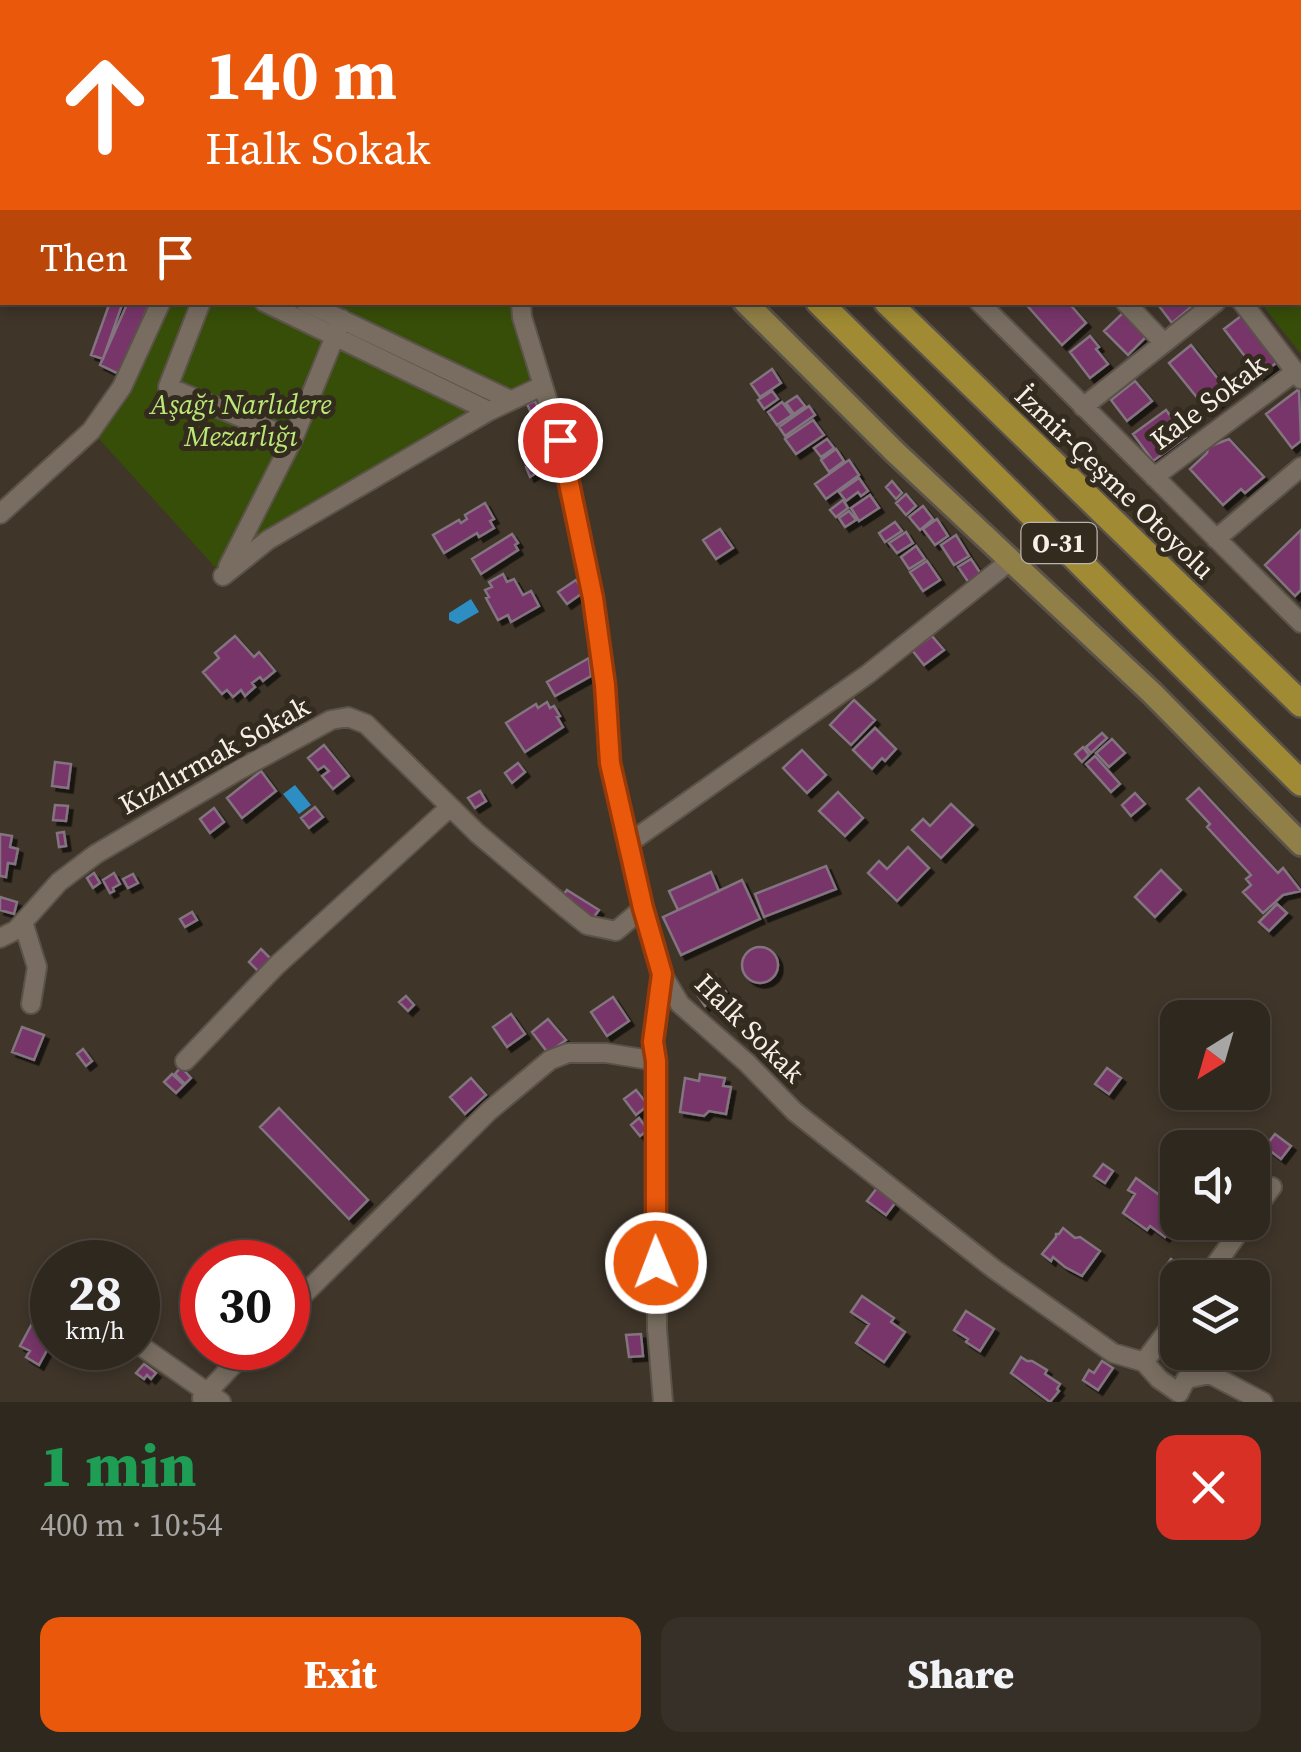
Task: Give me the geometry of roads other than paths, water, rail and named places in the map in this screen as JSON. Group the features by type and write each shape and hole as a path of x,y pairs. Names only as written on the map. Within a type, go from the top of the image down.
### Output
{"highway":[{"name":"O-31","path":"821,305 1301,783"},
{"name":"İzmir-Çeşme Otoyolu","path":"890,305 1301,704"}],"main road":[{"path":"748,305 896,452 1152,693 1301,844"}],"street":[{"path":"0,514 92,431 122,388 160,305"},
{"path":"199,305 168,387 293,439"},
{"path":"273,305 510,400"},
{"path":"310,305 338,328 489,410"},
{"name":"Halk Sokak","path":"521,305 560,440 593,598 605,685 610,763 662,974 680,1004 796,1112 994,1269 1113,1353 1144,1362 1178,1398 1186,1378 1210,1374 1263,1402"},
{"path":"982,305 1301,623"},
{"path":"1128,305 1164,344"},
{"path":"1082,407 1212,305"},
{"path":"1244,305 1298,376"},
{"path":"338,328 293,439 223,576 268,540 489,410 542,386"},
{"name":"Kale Sokak","path":"1154,477 1298,376"},
{"path":"1216,539 1301,467"},
{"path":"629,843 868,674 1010,560"},
{"name":"Kızılırmak Sokak","path":"0,938 16,930 59,882 96,854 239,770 331,720 348,717 366,724 449,808 587,925 616,931 643,908"},
{"path":"185,1061 276,966 449,808"},
{"path":"23,922 38,967 31,1004"},
{"path":"662,974 653,1042 656,1329 663,1402"},
{"path":"310,1288 489,1112 550,1060 568,1053 606,1053 656,1061"},
{"path":"1144,1362 1160,1341"},
{"path":"160,1361 209,1399 232,1370"}],"water":[{"path":"471,599 479,612 458,624 449,620 449,613"},
{"path":"295,785 311,805 299,814 283,794"}],"park label":[{"name":"Aşağı Narlıdere Mezarlığı","path":"241,420"}]}
